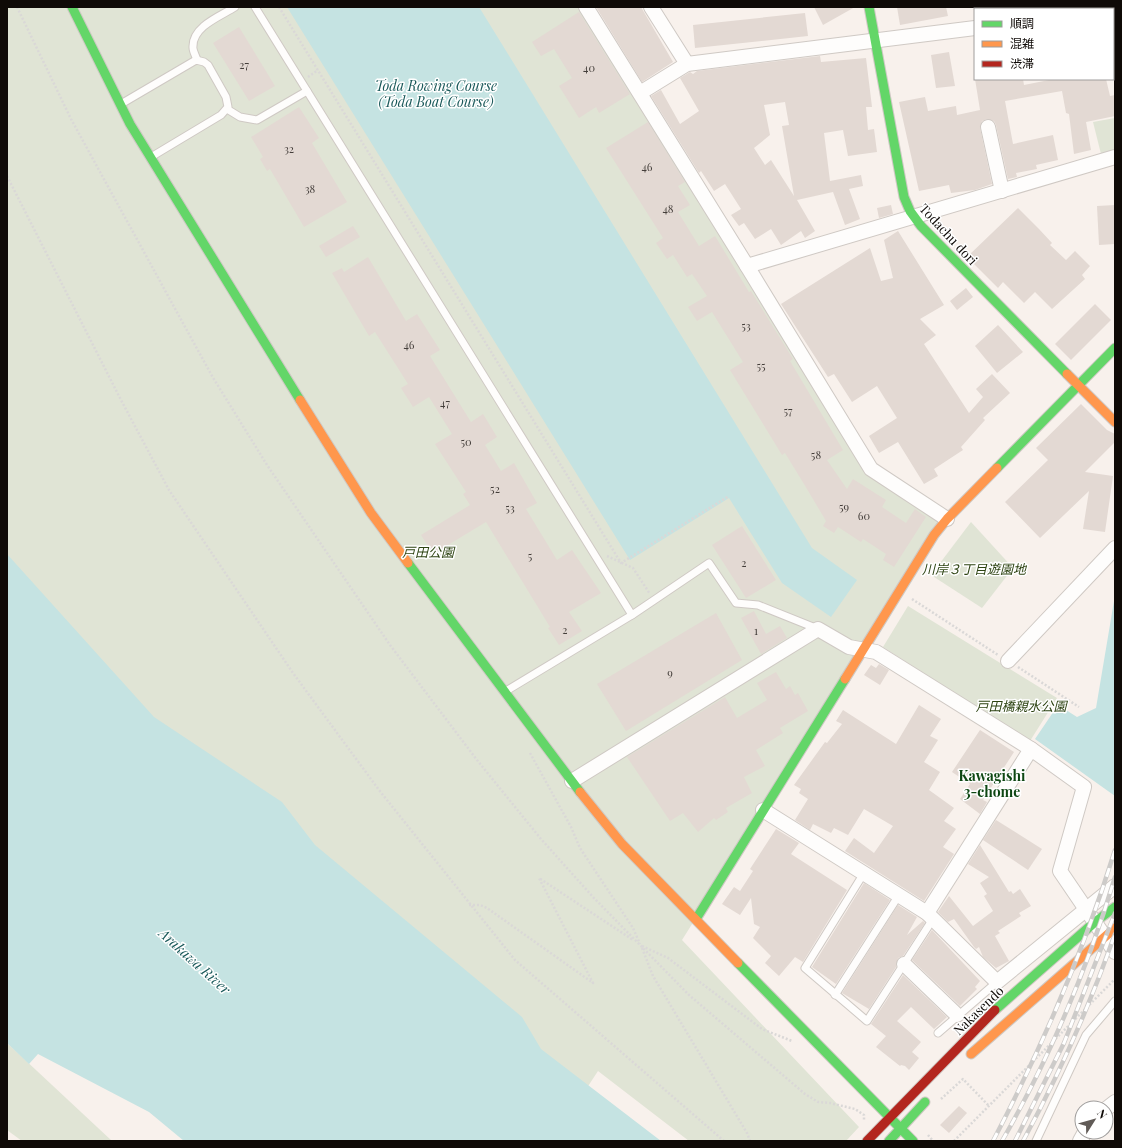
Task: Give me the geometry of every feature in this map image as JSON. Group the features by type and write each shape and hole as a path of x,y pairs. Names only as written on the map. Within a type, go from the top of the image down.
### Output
{"main road":[{"path":"72,7 119,105 150,158 345,474 371,513 572,781 622,844 913,1141"},
{"name":"Todachu dori","path":"869,7 904,197 913,217 1115,422"},
{"path":"696,919 934,535 947,519 1115,348"},
{"name":"Nakasendo","path":"868,1140 995,1010 1095,922 1115,907"},
{"name":"Nakasendo","path":"964,1061 1112,941"},
{"path":"889,1141 933,1094"}],"street":[{"path":"586,7 871,469 947,519"},
{"path":"651,7 687,64"},
{"path":"640,93 687,64 974,28"},
{"path":"988,127 1002,191"},
{"path":"747,266 1115,157"},
{"path":"1008,661 1115,548"},
{"path":"572,781 818,629 849,647 876,652 1031,749 1084,787 1060,871 1095,922 1112,941"},
{"path":"930,916 1031,749"},
{"path":"764,810 930,916 997,982 1085,908 1115,886"},
{"path":"904,964 957,1016"}],"lane":[{"path":"197,60 192,46 195,34 207,24 235,7"},
{"path":"255,7 632,615"},
{"path":"119,105 191,62 197,60 208,65 226,96 228,102 227,109 221,115 150,158"},
{"path":"227,109 240,117 257,120 307,91"},
{"path":"505,692 632,615 709,563 736,603 758,604 818,629"},
{"path":"864,873 805,968 867,1021 904,964 930,916"},
{"path":"835,995 899,895"},
{"path":"938,1033 997,982"},
{"path":"1036,1141 1086,1035 1115,1002"}],"path":[{"path":"17,7 71,119 209,369 267,465 312,533 390,645 477,760 551,850 598,903 689,995 805,1094 818,1102 855,1109 864,1115"},
{"path":"279,7 621,563"},
{"path":"304,79 318,70"},
{"path":"7,176 121,400 169,490 293,673 379,790 514,960 724,1141"},
{"path":"621,563 729,496"},
{"path":"592,551 600,552 633,568 654,600"},
{"path":"900,591 1079,707"},
{"path":"527,747 571,826 580,848 633,928 653,976 747,1133 750,1141"},
{"path":"469,904 480,904 487,908 593,984 539,878 641,945 668,958 762,1029 797,1043 804,1043 813,1040"},
{"path":"954,1141 1115,979"},
{"path":"963,1079 989,1106"}],"green space":[{"name":"戸田公園","path":"7,7 586,7 871,469 947,519 682,940 859,1127 846,1141 689,1141 598,1071 552,1141 7,770"},
{"path":"1115,118 1115,150 1101,154 1093,122"},
{"name":"川岸３丁目遊園地","path":"971,522 1013,568 982,608 931,575"},
{"name":"戸田橋親水公園","path":"908,606 1057,698 1030,741 883,647"},
{"path":"7,1043 112,1141 22,1141 7,1130"}],"water":[{"name":"Toda Rowing Course (Toda Boat Course)","path":"287,7 479,7 812,548 857,580 831,617 782,583 729,498 630,560"},
{"name":"Arakawa River","path":"7,554 154,717 282,802 315,845 522,1017 541,1049 661,1141 184,1141 149,1112 38,1054 29,1064 7,1043"},
{"path":"1115,595 1115,796 1035,739 1058,705 1077,717 1096,708"}],"building":[{"path":"596,7 641,7 673,62 642,82"},
{"path":"814,7 855,7 823,25"},
{"path":"897,7 946,7 948,16 900,25"},
{"path":"579,12 630,94 599,113 596,107 579,118 559,86 572,78 554,49 541,56 532,42"},
{"path":"805,13 808,36 695,48 693,25"},
{"path":"239,27 275,86 249,101 213,43"},
{"path":"949,52 955,86 936,88 931,55"},
{"path":"820,56 821,62 866,58 872,107 866,107 868,130 874,129 877,152 848,156 843,130 824,133 830,181 861,175 863,186 849,189 860,219 845,225 833,192 797,200 815,231 805,238 801,231 781,245 771,229 755,239 744,223 739,226 731,215 741,209 725,184 714,191 701,171 699,173 651,96 661,90 680,124 699,111 680,78 690,72 693,74 697,71","holes":["785,102 789,125 782,126 794,196 771,160 765,165 754,148 770,135 764,105"]},
{"path":"975,80 1023,80 1024,85 1049,80 1106,80 1110,96 1115,95 1115,116 1086,122 1091,150 1074,154 1069,114 1066,113 1062,91 1005,101 1013,144 1053,135 1058,160 1036,165 1037,169 1016,173 1017,177 1008,179 996,125 994,121 987,119 982,121 980,128 992,184 975,190 951,193 949,185 919,191 899,102 925,97 928,111 956,106 957,115 980,110"},
{"path":"299,107 319,138 312,143 347,202 304,227 270,169 267,171 260,159 263,157 251,137"},
{"path":"648,122 685,182 678,186 690,205 678,212 699,246 715,236 749,292 751,291 793,359 790,361 843,450 827,460 847,489 853,479 886,500 882,507 906,523 915,509 926,517 894,567 883,560 886,554 863,539 861,542 838,527 834,533 823,526 826,521 804,484 785,453 782,455 730,370 743,362 712,312 697,321 688,307 707,296 692,274 687,277 673,255 667,259 656,243 663,238 606,148"},
{"path":"891,205 893,214 879,218 877,208"},
{"path":"1115,205 1115,244 1099,245 1097,206"},
{"path":"1018,208 1052,243 1050,245 1066,260 1075,251 1090,266 1082,275 1085,279 1052,309 1035,292 1024,303 1003,282 998,288 967,257"},
{"path":"353,226 360,237 326,257 319,246"},
{"path":"898,231 944,305 920,319 936,335 924,344 969,413 983,397 976,389 992,374 1010,393 983,418 985,420 961,447 963,450 934,469 938,476 924,484 898,442 879,453 869,436 897,418 877,386 852,402 834,374 828,377 781,304 870,248 881,281 893,278 884,240"},
{"path":"368,257 406,321 417,314 440,350 430,356 471,422 483,414 497,437 485,445 501,471 514,463 537,503 526,509 557,560 572,550 601,593 569,612 582,631 559,645 548,628 550,627 486,522 433,554 421,535 470,505 463,494 466,492 435,444 452,434 429,397 413,407 401,388 408,384 375,332 369,336 332,273 342,268 344,272"},
{"path":"966,288 973,297 957,310 950,301"},
{"path":"1095,304 1111,320 1071,360 1055,344"},
{"path":"998,325 1023,352 997,373 975,346"},
{"path":"1081,404 1107,430 1115,434 1115,442 1085,472 1113,476 1105,532 1083,529 1089,491 1040,538 1005,502 1048,460 1036,448"},
{"path":"742,526 776,580 746,598 712,545"},
{"path":"754,611 766,634 780,626 787,638 761,654 741,618"},
{"path":"716,613 742,660 626,731 597,684"},
{"path":"879,664 889,670 880,685 864,675 871,665 876,668"},
{"path":"776,672 786,689 790,686 795,695 798,693 808,711 780,728 783,733 756,750 765,766 744,777 752,793 726,808 728,812 716,820 714,818 698,832 683,813 670,821 627,757 725,697 737,718 767,700 757,683"},
{"path":"919,705 941,719 930,736 938,740 924,762 940,772 929,790 954,808 944,821 956,829 943,847 954,854 924,901 845,851 854,838 874,853 893,826 864,809 848,835 834,828 831,833 813,824 810,830 795,820 808,799 799,793 801,789 794,785 825,742 827,743 842,724 836,721 843,710 896,744"},
{"path":"980,730 1014,752 983,800 987,802 980,814 960,799 970,784 952,772"},
{"path":"996,820 1042,849 1028,870 983,840"},
{"path":"776,829 799,843 791,854 847,890 803,962 795,957 779,976 765,963 771,956 753,938 760,927 754,924 751,898 740,915 722,904 734,887 740,891 753,871 750,869"},
{"path":"980,845 1009,892 1011,891 1013,894 1020,889 1031,906 1019,913 1021,916 998,931 1000,933 995,936 1009,961 996,968 983,957 979,947 976,949 974,947 954,919 948,922 938,912 949,896 973,926 993,911 984,896 987,894 980,883 989,877 968,864"},
{"path":"864,883 890,900 836,984 812,967"},
{"path":"898,905 917,917 907,935 923,921 925,923 903,956 898,958 896,967 869,1009 842,993"},
{"path":"932,930 980,981 975,987 977,989 960,1006 912,960"},
{"path":"903,975 947,1017 934,1029 911,1007 897,1021 921,1042 912,1052 919,1058 909,1070 905,1066 900,1066 876,1047 886,1036 871,1024"},
{"path":"959,1106 967,1113 949,1133 940,1125"}],"railway":[{"path":"993,1141 1011,1106 1061,998 1090,925 1115,850"},
{"path":"1002,1141 1036,1078 1066,1012 1093,945 1115,877"},
{"path":"1015,1141 1064,1043 1115,913"},
{"path":"1023,1141 1049,1091 1073,1039 1115,934"}],"traffic: fast":[{"path":"72,7 130,124 300,400"},
{"path":"869,7 904,197 910,211 921,226 1067,374"},
{"path":"997,468 1115,348"},
{"path":"408,563 580,792"},
{"path":"696,919 845,679"},
{"path":"995,1010 1095,922 1115,907"},
{"path":"738,963 913,1141"},
{"path":"889,1141 925,1102"}],"traffic: slow":[{"path":"1067,374 1115,422"},
{"path":"300,400 371,513 408,563"},
{"path":"845,679 934,535 947,519 997,468"},
{"path":"580,792 622,844 738,963"},
{"path":"971,1054 1115,928"}],"traffic: jam":[{"path":"867,1141 995,1010"}],"district":[{"name":"Kawagishi 3-chome","path":"992,784"}]}
